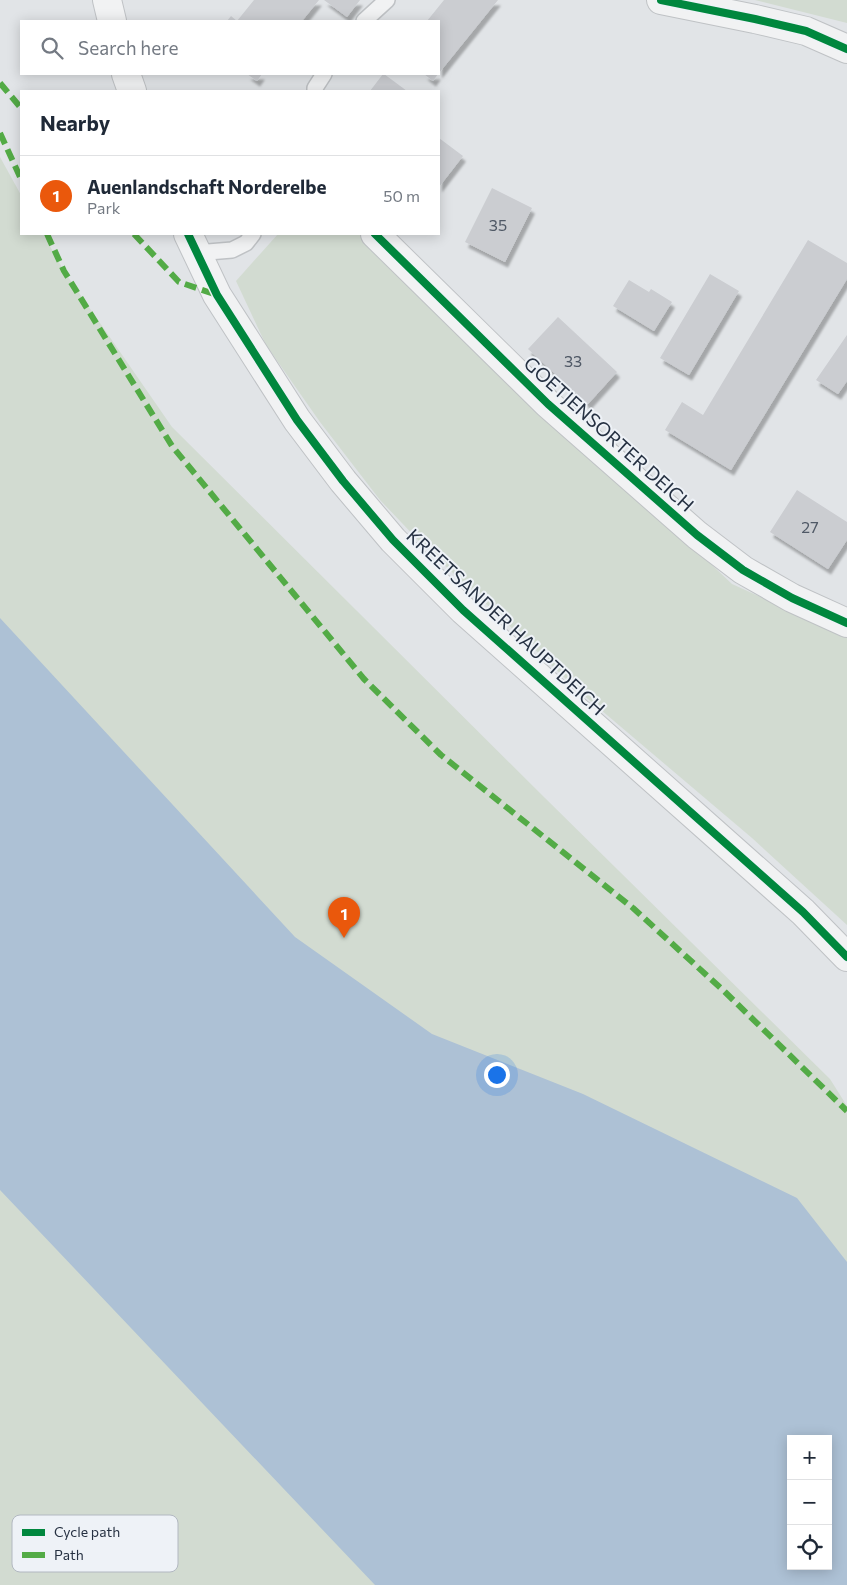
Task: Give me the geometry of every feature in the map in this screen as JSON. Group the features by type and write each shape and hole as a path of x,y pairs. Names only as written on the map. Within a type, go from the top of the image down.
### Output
{"street":[{"path":"107,0 112,20"},
{"path":"661,0 806,31 847,48"},
{"path":"126,75 132,90"},
{"name":"GOETJENSORTER DEICH","path":"376,235 548,404 697,535 743,570 792,598 847,623"},
{"name":"KREETSANDER HAUPTDEICH","path":"192,243 217,295 297,420 343,481 393,540 463,610 803,912 847,957"}],"lane":[{"path":"365,20 387,0"},
{"path":"315,90 323,75"},
{"path":"192,243 232,250 246,243 252,235"}],"shaded area":[{"path":"755,0 847,0 847,23"},
{"path":"0,157 20,193 20,235 44,235 64,271 172,427 830,1079 847,1106 847,1585 0,1585"},
{"path":"277,235 363,235 732,584 847,636 847,925 752,838 581,693 421,543 380,500 320,422 266,345 236,281"}],"water":[{"path":"0,618 295,937 432,1034 583,1094 797,1198 847,1262 847,1585 375,1585 0,1190"}],"building":[{"path":"254,0 319,0 303,20 238,20"},
{"path":"324,0 360,0 347,17"},
{"path":"444,0 498,0 440,72 440,20 428,20"},
{"path":"231,16 236,20 228,20"},
{"path":"248,75 261,75 257,81"},
{"path":"382,75 385,75 406,90 371,90"},
{"path":"425,75 437,75 433,81"},
{"path":"440,139 463,156 440,186"},
{"path":"492,188 532,208 505,262 465,242"},
{"path":"808,240 847,263 847,279 731,470 665,430 682,402 703,415"},
{"path":"710,274 739,291 689,375 660,358"},
{"path":"629,280 649,292 651,289 672,302 654,331 613,306"},
{"path":"558,317 617,372 588,404 528,349"},
{"path":"847,335 847,381 838,394 816,380"},
{"path":"797,490 847,522 847,540 828,569 770,532"}],"marked path":[{"path":"0,83 20,107"},
{"path":"0,133 20,177"},
{"path":"47,235 64,271 172,446 364,679 441,755 633,908 725,992 847,1111"},
{"path":"135,235 179,282 217,295"}],"cycle path":[{"path":"661,0 806,31 847,49"},
{"path":"188,235 217,295 297,420 343,481 393,540 463,610 803,912 847,957"},
{"path":"376,235 548,404 697,535 743,570 792,598 847,623"}],"place":[{"name":"Auenlandschaft Norderelbe","path":"344,938"}]}
